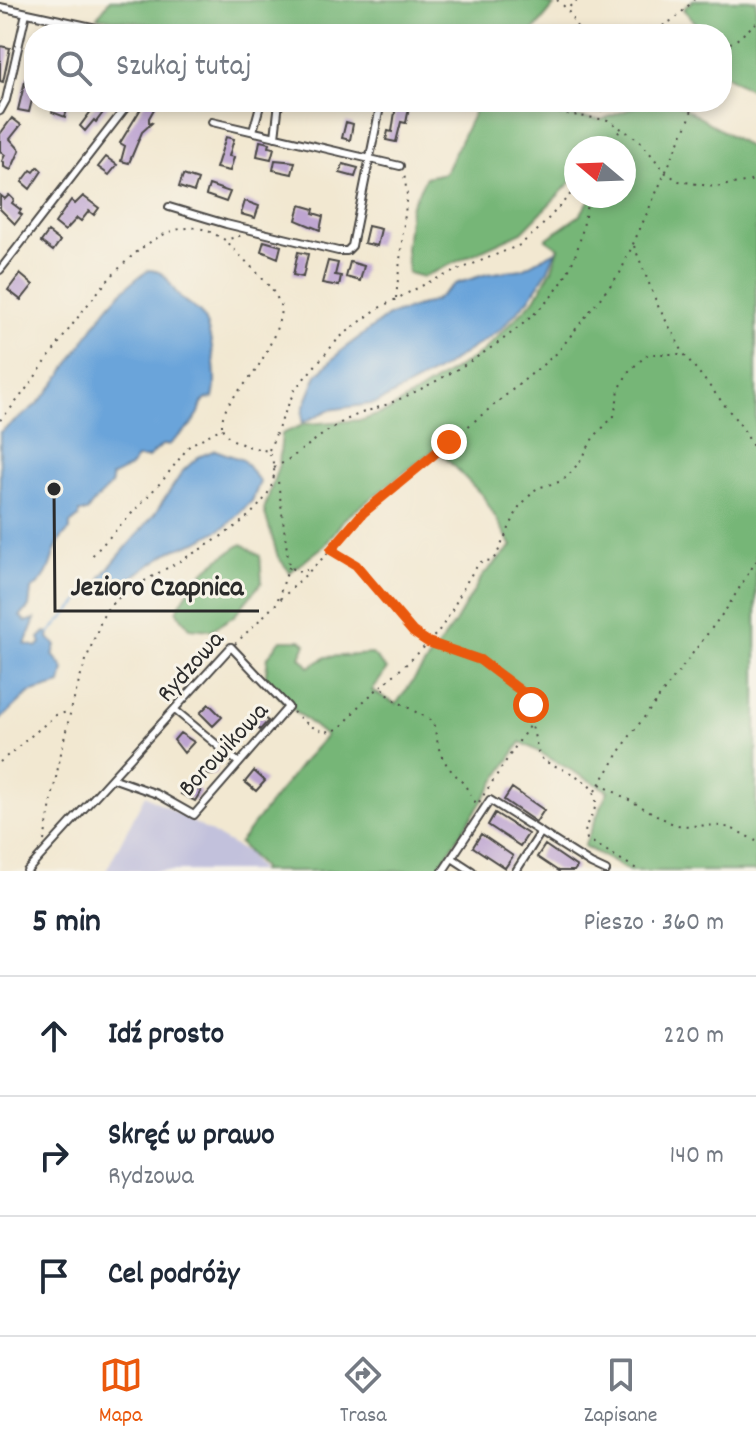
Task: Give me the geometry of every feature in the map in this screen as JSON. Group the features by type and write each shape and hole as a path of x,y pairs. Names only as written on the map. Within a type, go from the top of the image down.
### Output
{"street":[{"path":"0,7 77,24"},
{"path":"0,111 6,100 26,13"},
{"path":"0,270 122,112"},
{"path":"253,131 258,112"},
{"path":"275,137 278,112"},
{"path":"169,207 252,231 347,251 352,246 379,112"},
{"path":"212,122 400,166"},
{"name":"Borowikowa","path":"112,778 157,794 194,815 288,707 231,647"},
{"name":"Rydzowa","path":"27,871 231,647"},
{"path":"175,710 239,763"},
{"path":"443,871 481,807 490,800 541,832 589,868 606,871"},
{"path":"516,871 541,832"},
{"path":"452,858 472,871"}],"path":[{"path":"557,0 567,9 575,24"},
{"path":"567,9 577,0"},
{"path":"666,24 694,0"},
{"path":"732,42 756,23"},
{"path":"554,112 602,117 640,141 666,173 679,181 715,187 756,180"},
{"path":"601,112 602,117"},
{"name":"Rydzowa","path":"231,647 331,550 363,513 557,353 620,273 691,112"},
{"path":"617,136 620,128"},
{"path":"396,299 407,195 406,177 400,166"},
{"path":"268,451 295,389 339,338 377,309 431,281 520,245 564,201"},
{"path":"273,469 298,456 324,431 355,415 396,401 444,376 492,348 528,320 564,280 580,246 586,208"},
{"path":"0,420 108,279 131,256 158,238 187,228 206,230 225,240 273,292 281,310 279,322 262,358 221,421 226,435 238,443 268,451 273,460 273,475 267,494 251,515 229,533 136,586 110,605 87,658 69,712 44,840"},
{"path":"225,240 252,231"},
{"path":"634,245 658,306 684,354 742,427 756,452"},
{"path":"288,707 316,729 331,731 341,726 442,625 475,568 483,560 492,561 497,554 519,507 537,488 567,477 582,459 593,438 614,416 619,390 628,372 648,354 684,354"},
{"path":"89,559 163,480 190,445 222,428"},
{"path":"273,475 278,481 289,566 277,601"},
{"path":"331,550 356,565 413,632 428,642 480,660 529,698 539,755 544,761 588,783 594,792 596,808 585,826 587,839 640,871"},
{"path":"594,792 630,736 727,608 756,561"},
{"path":"289,566 296,572 309,570"},
{"path":"382,687 390,697 433,722 440,753 481,807 531,722"},
{"path":"0,762 56,715 69,712"},
{"path":"599,784 673,824 730,827 756,841"}],"shaded area":[{"path":"145,795 247,853 260,871 106,871"}],"green space":[{"path":"110,0 537,0 554,6 539,24 148,24 97,17"},
{"path":"693,0 756,0 756,93 732,79 732,24 697,24 683,9"},
{"path":"474,112 547,112 601,120 622,112 691,112 756,151 756,871 629,871 584,846 608,791 521,742 436,871 261,871 262,868 239,843 326,736 265,681 268,657 281,640 301,640 306,644 300,657 309,667 326,657 372,654 387,669 372,691 396,704 455,623 483,575 512,546 483,496 436,448 344,519 325,545 290,572 278,557 264,510 279,464 282,434 305,424 363,420 388,411 482,352 535,299 552,269 559,248 546,239 580,215 584,208 636,208 636,136 564,136 564,189 522,232 423,277 408,273 406,249 410,208 426,177 445,173"},
{"path":"242,544 260,556 262,582 234,616 211,630 190,628 176,611 183,598 204,572"}],"water":[{"path":"556,251 529,299 500,330 436,372 377,403 329,410 302,423 303,409 317,375 342,350 388,316 434,301 455,284 487,274 522,269"},
{"path":"149,270 161,273 204,320 213,354 213,398 202,403 191,425 169,445 162,445 148,458 137,458 129,468 111,477 109,487 87,512 79,512 79,517 70,524 70,530 57,545 46,575 31,590 29,607 20,616 26,622 35,619 25,644 37,647 41,643 39,638 45,632 49,633 48,638 56,645 53,655 64,669 61,684 29,693 0,720 0,432 39,402 116,298"},
{"path":"215,450 243,460 260,482 252,501 226,526 199,541 171,551 119,586 104,587 101,577 154,515 183,471 198,457"}],"building":[{"path":"0,46 10,48 3,82 0,81"},
{"path":"24,85 24,111 18,110"},
{"path":"90,112 104,112 85,131 80,126"},
{"path":"139,112 152,112 149,118 152,123 142,132 129,163 121,161 125,146 120,143"},
{"path":"395,112 408,112 406,123 401,122 396,142 386,140 388,131 392,132"},
{"path":"12,118 21,125 10,139 20,150 11,170 4,167 2,161 5,155 0,151 0,134"},
{"path":"346,122 353,124 350,140 342,138"},
{"path":"226,137 234,139 229,156 234,157 230,171 216,168"},
{"path":"260,141 270,143 269,147 274,148 271,159 257,156"},
{"path":"106,157 117,165 109,175 98,167"},
{"path":"275,160 295,162 292,174 273,170"},
{"path":"343,164 358,168 355,177 340,173"},
{"path":"38,167 42,171 30,189 22,182 31,170 34,172"},
{"path":"183,175 198,180 194,192 179,187"},
{"path":"209,185 230,192 226,202 206,195"},
{"path":"0,195 5,199 9,195 14,200 12,203 21,210 19,213 22,215 15,224 0,209"},
{"path":"83,196 99,208 94,215 89,211 81,221 77,218 65,231 55,223 71,200 75,204"},
{"path":"245,201 259,206 255,218 241,214"},
{"path":"300,205 314,209 313,213 323,216 320,230 296,220"},
{"path":"368,226 381,229 377,246 364,243"},
{"path":"48,232 60,241 53,251 41,242"},
{"path":"264,241 281,246 278,258 261,251"},
{"path":"298,252 308,254 303,277 293,275"},
{"path":"328,261 338,263 335,275 341,276 339,286 322,283"},
{"path":"350,262 364,266 360,281 346,277"},
{"path":"20,274 33,285 21,300 8,290"},
{"path":"209,704 222,717 213,726 200,713"},
{"path":"256,712 268,721 260,730 249,719"},
{"path":"180,733 194,742 184,753 174,740"},
{"path":"211,763 217,769 211,775 205,769"},
{"path":"254,771 265,781 256,791 245,782"},
{"path":"186,784 201,791 195,801 181,794"},
{"path":"512,788 544,810 536,822 504,800"},
{"path":"495,813 528,834 520,846 488,825"},
{"path":"481,834 513,856 505,868 473,847"},
{"path":"545,845 577,867 574,871 558,871 537,857"}],"waterway":[{"path":"49,633 85,595 102,582"}],"place":[{"name":"Jezioro Czapnica","path":"54,489"}],"route":[{"path":"449,442 363,513 331,550 356,565 413,632 428,642 480,660 529,698 531,705"}]}
